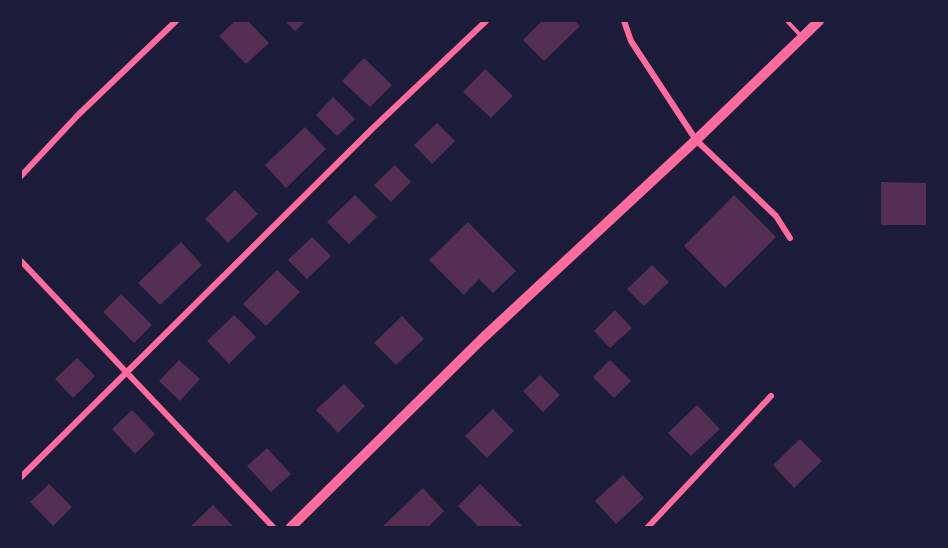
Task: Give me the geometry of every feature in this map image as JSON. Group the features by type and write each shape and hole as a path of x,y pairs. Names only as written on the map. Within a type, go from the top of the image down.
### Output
{"street":[{"path":"21,176 78,115 176,21"},
{"path":"21,477 128,374 372,129 486,21"},
{"path":"624,21 631,41 696,140 776,216 790,238"},
{"path":"291,527 484,337 696,140 819,21"},
{"path":"21,261 273,527"},
{"path":"648,527 771,396"}],"lane":[{"path":"787,21 803,37"}],"building":[{"path":"235,21 248,21 269,43 246,64 219,36"},
{"path":"285,21 306,21 295,31"},
{"path":"542,21 575,21 580,26 544,61 523,40"},
{"path":"364,58 392,85 370,107 342,81"},
{"path":"485,69 513,96 491,118 463,92"},
{"path":"333,97 355,119 337,136 316,115"},
{"path":"437,123 455,141 432,164 414,145"},
{"path":"305,127 326,149 286,188 265,165"},
{"path":"395,165 411,182 391,202 374,185"},
{"path":"881,182 927,183 927,225 881,225"},
{"path":"235,190 258,214 228,243 205,219"},
{"path":"355,195 377,217 349,244 327,222"},
{"path":"734,195 776,237 725,288 684,246"},
{"path":"468,222 516,271 493,293 479,279 464,295 429,260"},
{"path":"312,237 331,256 307,279 288,260"},
{"path":"181,242 202,265 160,305 138,283"},
{"path":"652,265 669,282 644,306 627,289"},
{"path":"277,270 300,292 266,326 243,304"},
{"path":"121,294 152,325 134,343 103,312"},
{"path":"615,310 632,328 610,348 594,331"},
{"path":"234,315 256,337 229,364 207,341"},
{"path":"402,316 424,339 396,365 374,343"},
{"path":"77,358 95,376 73,398 55,379"},
{"path":"179,360 200,379 180,401 159,381"},
{"path":"610,360 631,381 614,398 593,377"},
{"path":"540,375 560,395 543,412 523,391"},
{"path":"344,384 365,406 338,433 316,410"},
{"path":"697,405 720,429 691,456 668,433"},
{"path":"493,409 514,431 487,458 465,436"},
{"path":"132,410 155,434 135,454 112,429"},
{"path":"800,439 822,461 794,488 773,465"},
{"path":"267,448 291,474 271,492 247,466"},
{"path":"623,475 644,498 616,524 595,501"},
{"path":"49,484 72,507 53,526 30,502"},
{"path":"480,484 523,527 479,527 458,506"},
{"path":"423,488 444,511 428,527 382,527"},
{"path":"213,505 234,527 190,527"}]}
